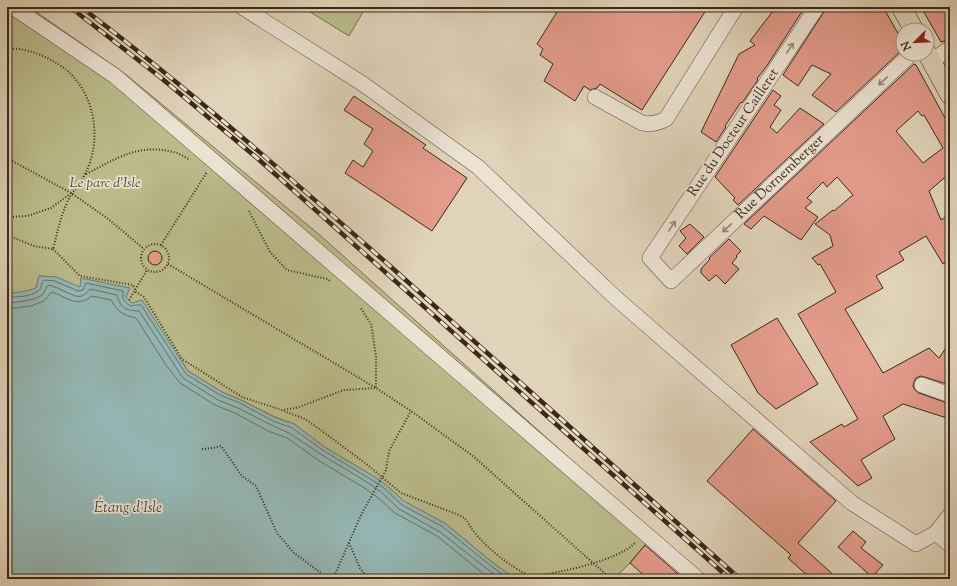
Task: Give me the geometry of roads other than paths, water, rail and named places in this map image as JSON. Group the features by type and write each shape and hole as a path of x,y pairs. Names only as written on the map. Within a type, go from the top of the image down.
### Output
{"main road":[{"path":"901,7 909,22"},
{"path":"932,62 950,95"}],"street":[{"path":"13,7 115,76 698,579"},
{"path":"242,7 363,84 478,167 618,300 852,503 916,544 936,533 950,515"},
{"path":"595,97 642,123 657,123 666,119 736,7"},
{"name":"Rue du Docteur Cailleret","path":"650,258 817,7"},
{"path":"935,54 950,48"},
{"name":"Rue Dornemberger","path":"650,258 671,280 903,62"},
{"path":"922,385 950,395"},
{"path":"936,533 950,545"}],"water":[{"name":"Étang d'Isle","path":"39,276 56,277 80,287 81,278 130,288 126,297 132,303 142,300 188,371 222,392 274,417 294,424 326,448 375,477 404,501 446,524 493,563 516,579 7,579 7,294 36,288"}],"railway":[{"path":"70,7 160,77 257,158 730,579"},
{"path":"81,7 160,69 276,166 740,579"}],"park label":[{"name":"Le parc d'Isle","path":"105,184"}]}
